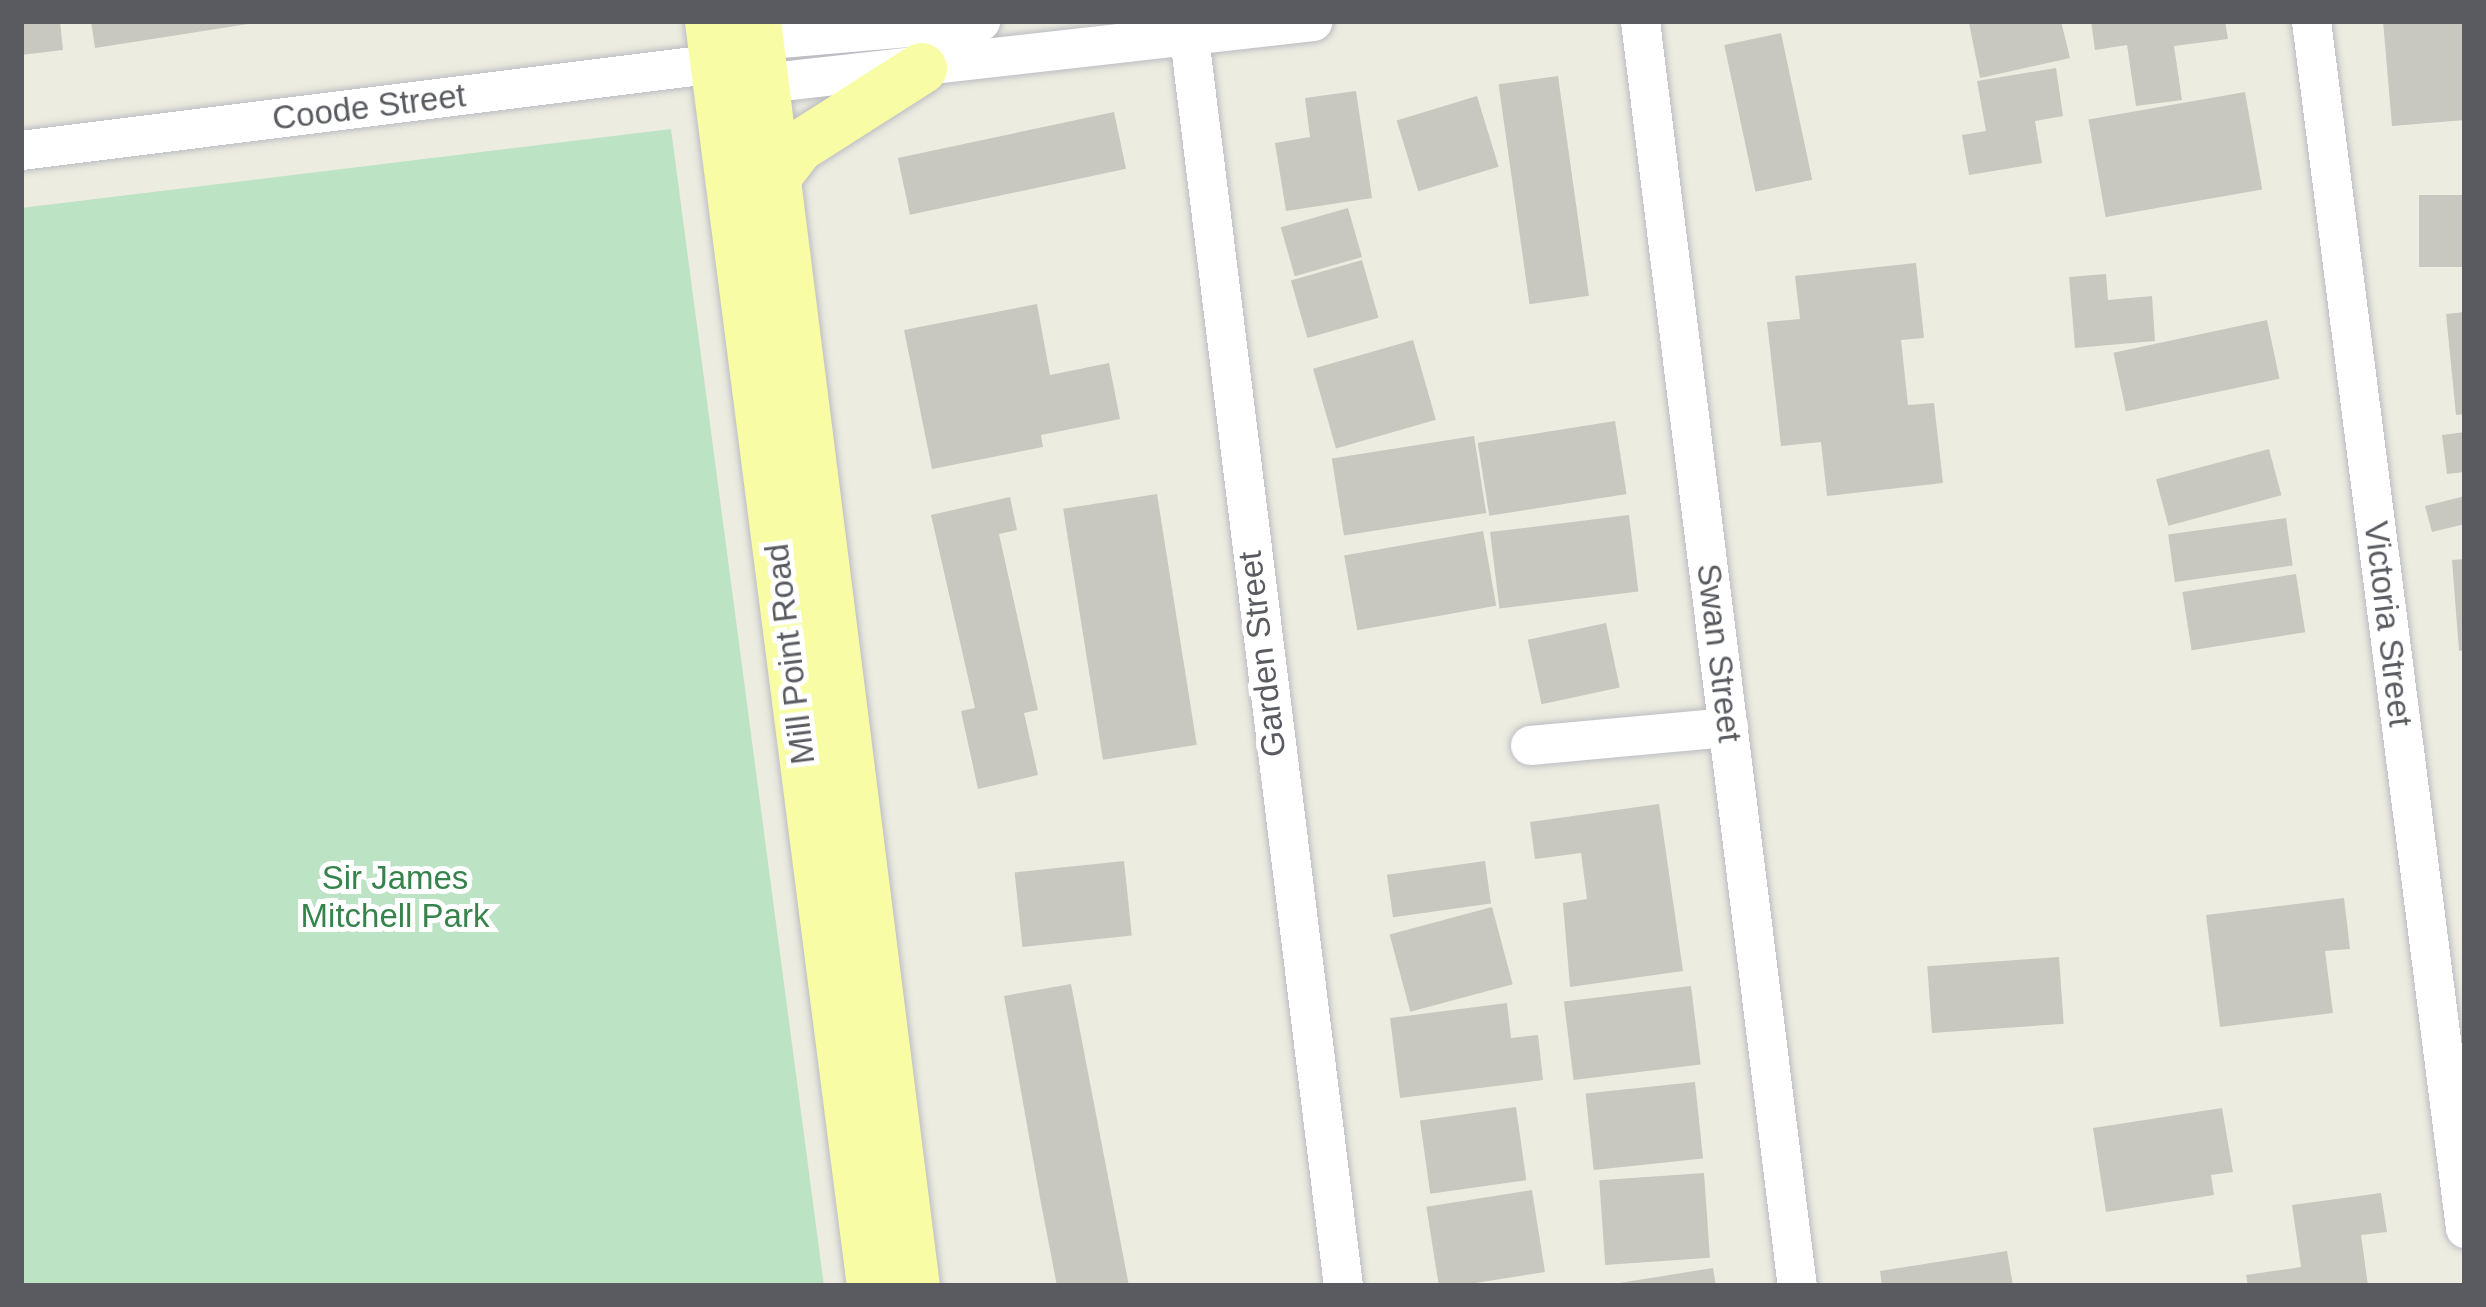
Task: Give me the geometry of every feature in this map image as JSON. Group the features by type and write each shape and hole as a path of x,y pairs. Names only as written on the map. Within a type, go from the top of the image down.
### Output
{"main road":[{"name":"Mill Point Road","path":"740,46 774,178 914,1286"},
{"name":"Mill Point Road","path":"740,46 872,1286"},
{"path":"774,178 797,147 921,68"}],"street":[{"name":"Coode Street","path":"21,149 740,46 980,21"},
{"name":"Coode Street","path":"740,46 921,68 1188,28 1312,21"},
{"name":"Swan Street","path":"1640,21 1797,1286"},
{"name":"Victoria Street","path":"2311,21 2465,1228"},
{"name":"Garden Street","path":"1188,28 1343,1286"},
{"path":"1530,745 1728,727"}],"green space":[{"name":"Sir James Mitchell Park","path":"671,129 824,1286 21,1286 21,208"}],"building":[{"path":"21,21 60,21 63,50 21,55"},
{"path":"91,21 248,21 248,24 95,48"},
{"path":"2061,21 2070,58 1980,78 1969,23"},
{"path":"2091,21 2225,21 2228,39 2174,46 2182,100 2136,106 2127,45 2095,50"},
{"path":"2383,21 2465,21 2465,120 2392,126"},
{"path":"1781,33 1812,180 1755,192 1724,45"},
{"path":"2056,68 2063,116 2035,121 2042,163 1969,175 1962,135 1986,131 1977,81"},
{"path":"1558,76 1589,296 1529,304 1499,84"},
{"path":"1356,91 1372,198 1286,211 1275,143 1310,137 1305,98"},
{"path":"2245,92 2262,189 2106,217 2088,120"},
{"path":"1477,96 1499,167 1418,191 1397,121"},
{"path":"1114,112 1126,169 910,215 898,158"},
{"path":"2419,195 2465,195 2465,267 2419,267"},
{"path":"1348,208 1362,257 1295,276 1281,227"},
{"path":"1362,260 1379,318 1307,338 1291,280"},
{"path":"1916,263 1924,338 1901,340 1908,405 1934,403 1943,483 1827,496 1821,442 1781,446 1767,322 1800,319 1795,276"},
{"path":"2106,274 2108,300 2152,296 2155,341 2075,348 2069,277"},
{"path":"1037,304 1050,375 1109,363 1120,419 1041,435 1043,447 932,469 904,330"},
{"path":"2465,312 2465,414 2456,415 2446,314"},
{"path":"2267,320 2279,379 2126,411 2113,353"},
{"path":"1413,340 1436,420 1336,448 1313,369"},
{"path":"1615,421 1627,494 1489,516 1478,443"},
{"path":"2465,432 2465,472 2447,474 2442,435"},
{"path":"1474,436 1486,513 1344,536 1332,459"},
{"path":"2269,449 2281,495 2168,526 2156,479"},
{"path":"1157,494 1197,745 1103,760 1063,509"},
{"path":"2465,496 2465,524 2432,532 2425,506"},
{"path":"1010,497 1017,530 999,534 1038,710 1024,713 1038,775 978,789 961,711 975,708 931,515"},
{"path":"1629,515 1638,591 1499,608 1490,532"},
{"path":"2286,518 2293,566 2175,582 2168,535"},
{"path":"1483,531 1496,606 1357,630 1344,555"},
{"path":"2465,559 2465,650 2459,651 2452,560"},
{"path":"2296,574 2305,632 2192,650 2182,592"},
{"path":"1606,623 1620,688 1541,704 1528,640"},
{"path":"1659,804 1683,971 1570,987 1563,903 1587,899 1581,853 1535,859 1530,822"},
{"path":"1124,861 1132,936 1022,947 1015,872"},
{"path":"1485,861 1491,904 1393,917 1387,875"},
{"path":"2344,898 2350,949 2325,951 2333,1013 2220,1027 2206,915"},
{"path":"1492,907 1513,984 1410,1012 1390,934"},
{"path":"2059,957 2064,1024 1932,1033 1927,966"},
{"path":"1071,984 1129,1286 1057,1286 1040,1198 1004,996"},
{"path":"1691,986 1701,1064 1574,1080 1564,1002"},
{"path":"1507,1003 1511,1038 1538,1035 1543,1080 1400,1098 1390,1018"},
{"path":"1695,1082 1703,1159 1594,1170 1586,1093"},
{"path":"1516,1107 1526,1180 1430,1194 1420,1120"},
{"path":"2222,1108 2233,1172 2211,1175 2214,1195 2106,1212 2093,1128"},
{"path":"1704,1173 1710,1258 1605,1265 1599,1180"},
{"path":"1532,1190 1545,1272 1439,1286 1426,1207"},
{"path":"2381,1193 2387,1232 2361,1235 2368,1286 2248,1286 2246,1275 2301,1267 2292,1205"},
{"path":"2007,1251 2013,1286 1882,1286 1880,1271"},
{"path":"1713,1268 1716,1286 1619,1286 1619,1283"}]}
